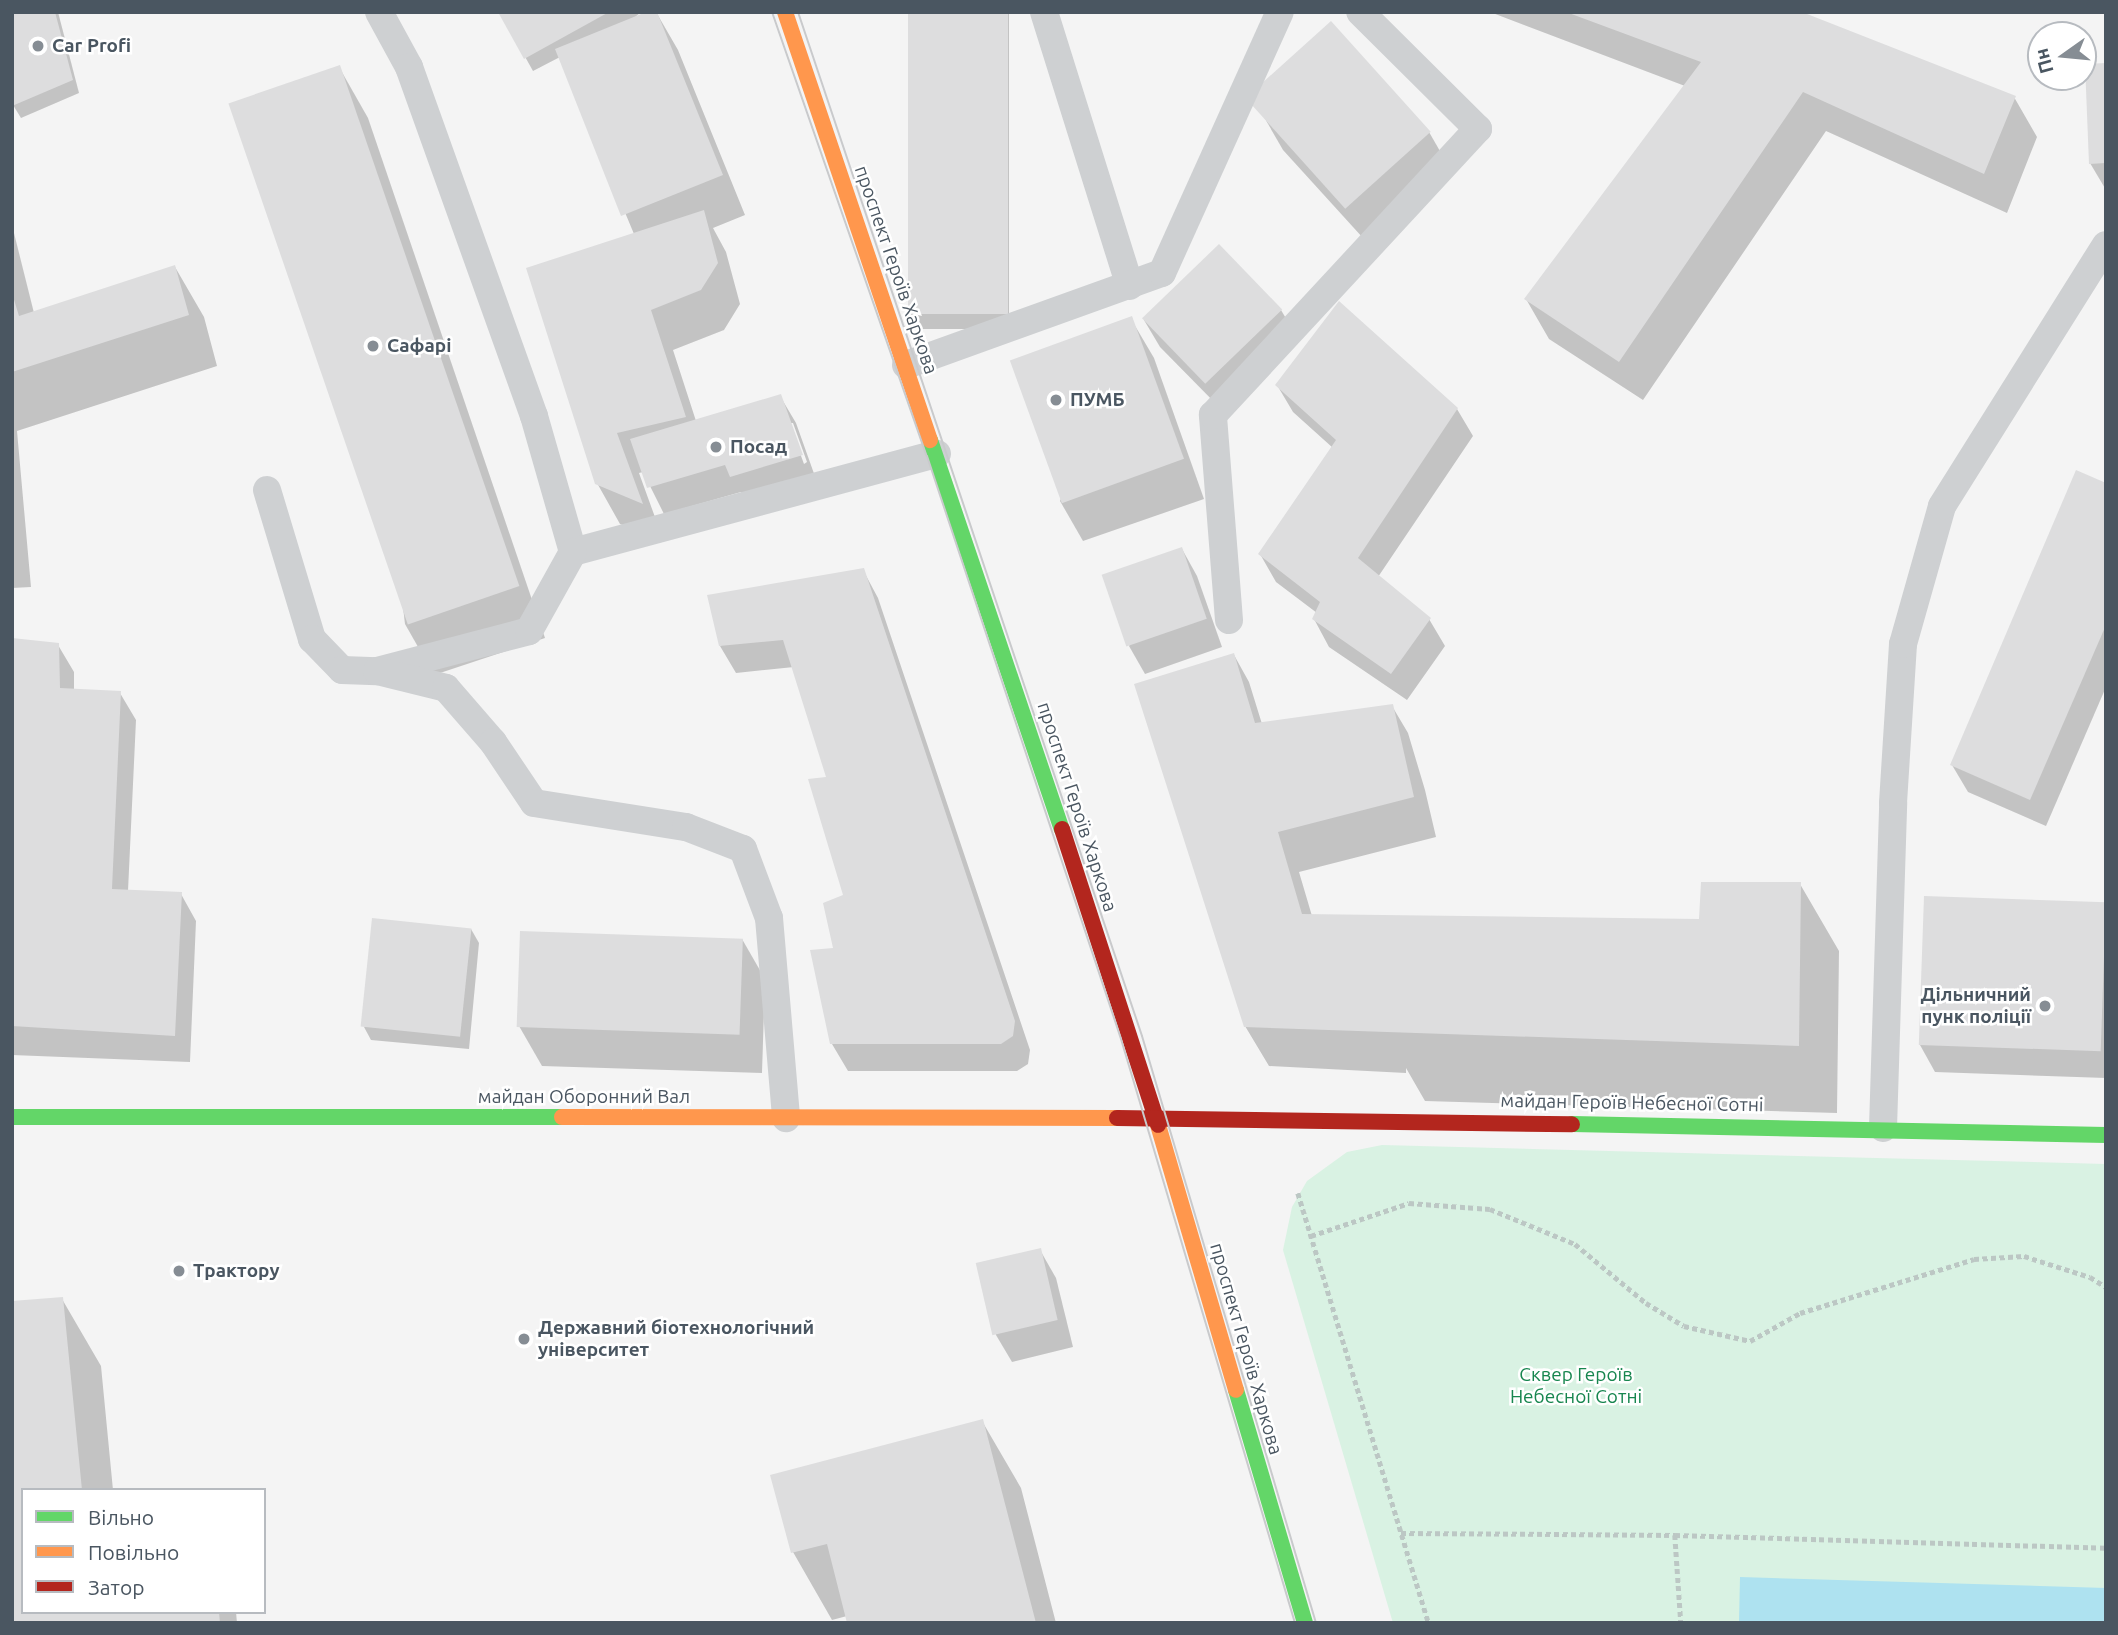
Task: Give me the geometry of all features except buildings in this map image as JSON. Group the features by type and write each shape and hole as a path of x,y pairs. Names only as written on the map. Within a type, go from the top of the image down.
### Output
{"main road":[{"name":"проспект Героїв Харкова","path":"785,12 937,454 1157,1118 1305,1623"},
{"name":"майдан Оборонний Вал","path":"12,1116 1157,1118"},
{"name":"майдан Героїв Небесної Сотні","path":"1157,1118 1883,1128 2106,1135"}],"lane":[{"path":"377,671 529,631 573,552 534,416 409,67 379,12"},
{"path":"1044,12 1130,286"},
{"path":"906,365 1162,273 1280,12"},
{"path":"1228,620 1213,415 1478,129 1360,12"},
{"path":"1883,1128 1893,803 1903,644 1942,506 2106,245"},
{"path":"573,552 937,454"},
{"path":"267,490 312,639 342,670 377,671 446,688 493,742 534,803 686,827 743,849 769,918 786,1118"}],"path":[{"path":"1298,1194 1429,1623"},
{"path":"1311,1236 1409,1203 1490,1209 1576,1244 1646,1303 1684,1326 1750,1341 1800,1313 1974,1259 2025,1256 2090,1277 2106,1287"},
{"path":"1401,1532 1675,1535 2106,1548"},
{"path":"1675,1535 1681,1623"}],"green space":[{"name":"Сквер Героїв Небесної Сотні","path":"1382,1145 2106,1164 2106,1623 1393,1623 1283,1250 1292,1207 1307,1181 1347,1152"}],"water":[{"path":"1740,1577 2106,1588 2106,1623 1739,1623"}],"tram line":[{"path":"772,12 927,456 1121,1039 1295,1623"},
{"path":"798,12 1142,1036 1316,1623"}],"traffic: fast":[{"path":"930,440 1062,829"},
{"path":"12,1117 562,1117"},
{"path":"1572,1124 2106,1135"},
{"path":"1236,1390 1305,1623"}],"traffic: slow":[{"path":"785,12 930,440"},
{"path":"562,1117 1117,1118"},
{"path":"1158,1125 1236,1390"}],"traffic: jam":[{"path":"1062,829 1158,1125"},
{"path":"1117,1118 1572,1124"}],"place":[{"name":"Car Profi","path":"38,46"},
{"name":"Сафарі","path":"373,346"},
{"name":"ПУМБ","path":"1056,400"},
{"name":"Посад","path":"716,447"},
{"name":"Дільничний пунк поліції","path":"2045,1006"},
{"name":"Трактору","path":"179,1271"},
{"name":"Державний біотехнологічний університет","path":"524,1339"}]}
